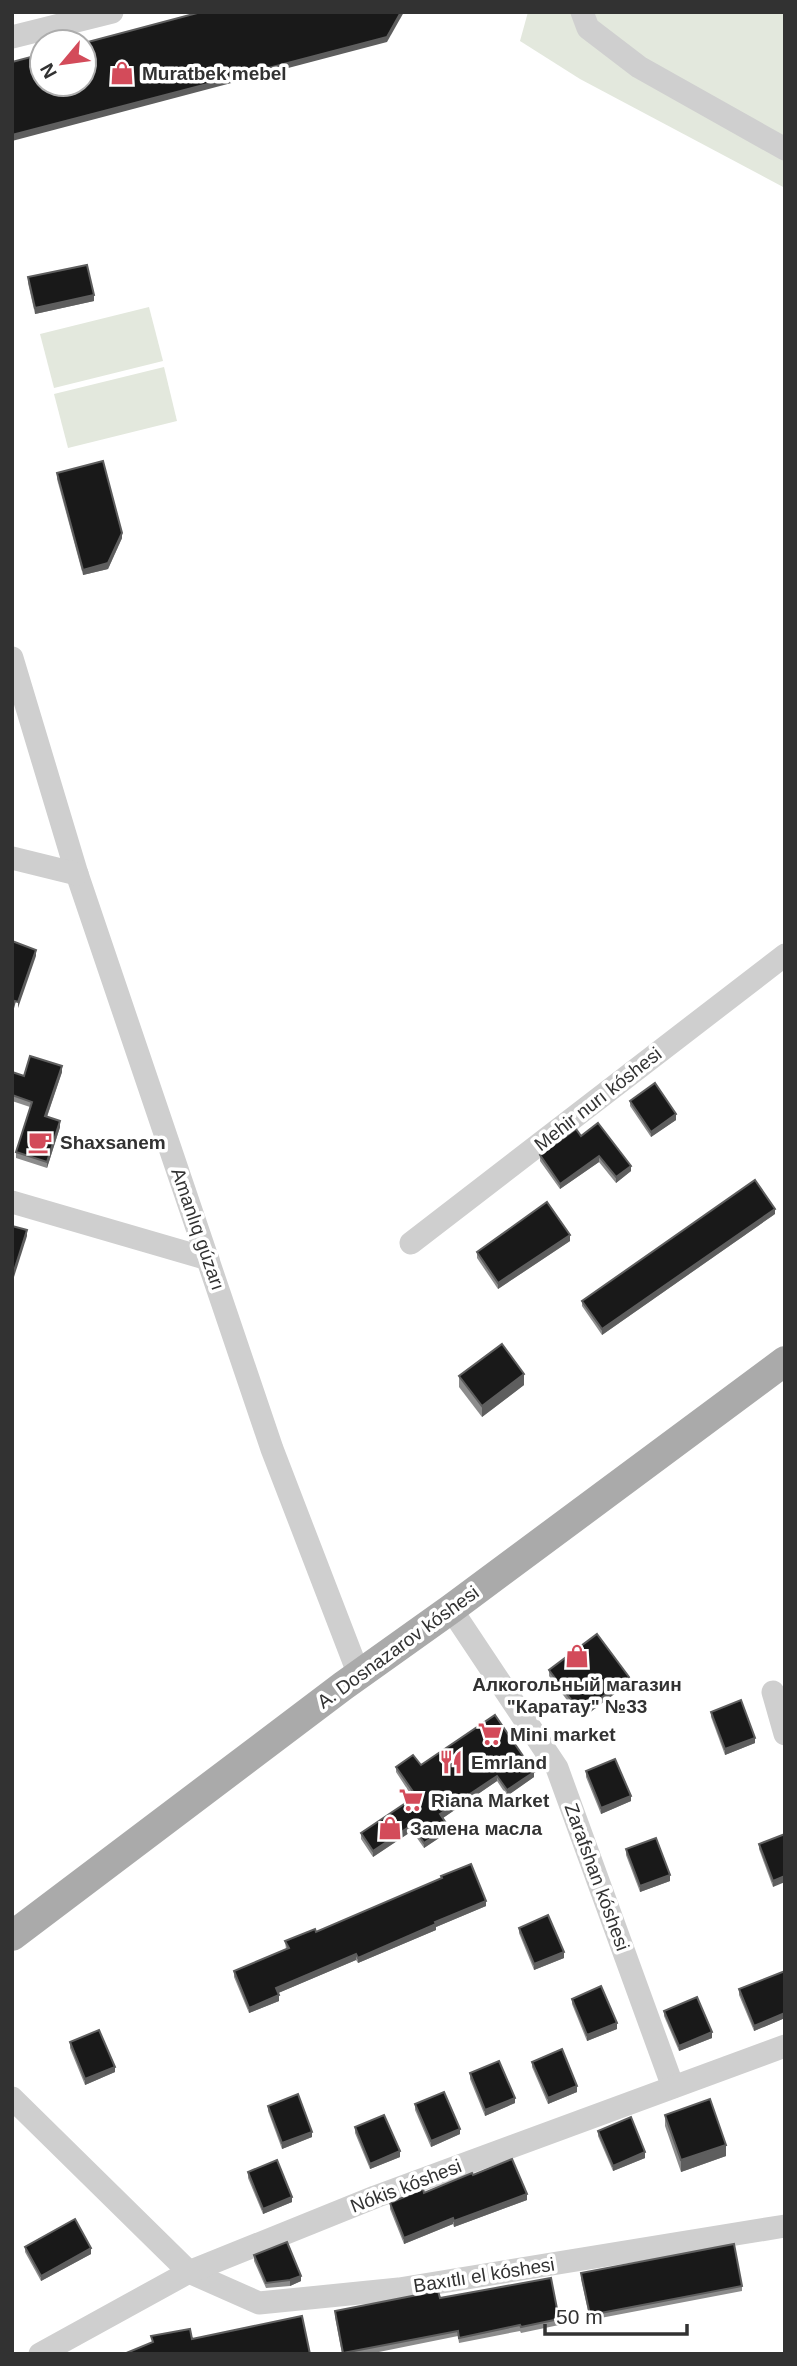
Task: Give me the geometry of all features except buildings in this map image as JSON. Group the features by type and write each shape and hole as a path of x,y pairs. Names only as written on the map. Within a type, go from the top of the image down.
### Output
{"main road":[{"name":"A. Dosnazarov kóshesi","path":"12,1936 359,1675 785,1361"}],"street":[{"path":"12,37 112,12"},
{"path":"582,12 588,28 639,67 785,149"},
{"name":"Amanlıq gúzarı","path":"12,658 77,874 272,1449 359,1675"},
{"path":"12,858 77,874"},
{"name":"Mehir nurı kóshesi","path":"411,1243 785,955"},
{"path":"12,1202 208,1259"},
{"name":"Zarafshan kóshesi","path":"451,1609 556,1768 673,2087"},
{"path":"773,1692 785,1734"},
{"name":"Nókis kóshesi","path":"40,2354 189,2272 375,2197 785,2046"},
{"path":"12,2098 189,2272"},
{"name":"Baxıtlı el kóshesi","path":"189,2272 259,2303 399,2288 785,2226"}],"shaded area":[{"path":"528,12 785,12 785,188 580,79 520,41"},
{"path":"149,307 163,361 54,388 40,334"},
{"path":"164,367 177,421 68,448 54,394"}],"place":[{"name":"Muratbek mebel","path":"122,73"},
{"name":"Shaxsanem","path":"40,1142"},
{"name":"Алкогольный магазин \"Каратау\" №33","path":"577,1656"},
{"name":"Mini market","path":"490,1734"},
{"name":"Emrland","path":"451,1762"},
{"name":"Riana Market","path":"411,1800"},
{"name":"Замена масла","path":"390,1828"}]}
